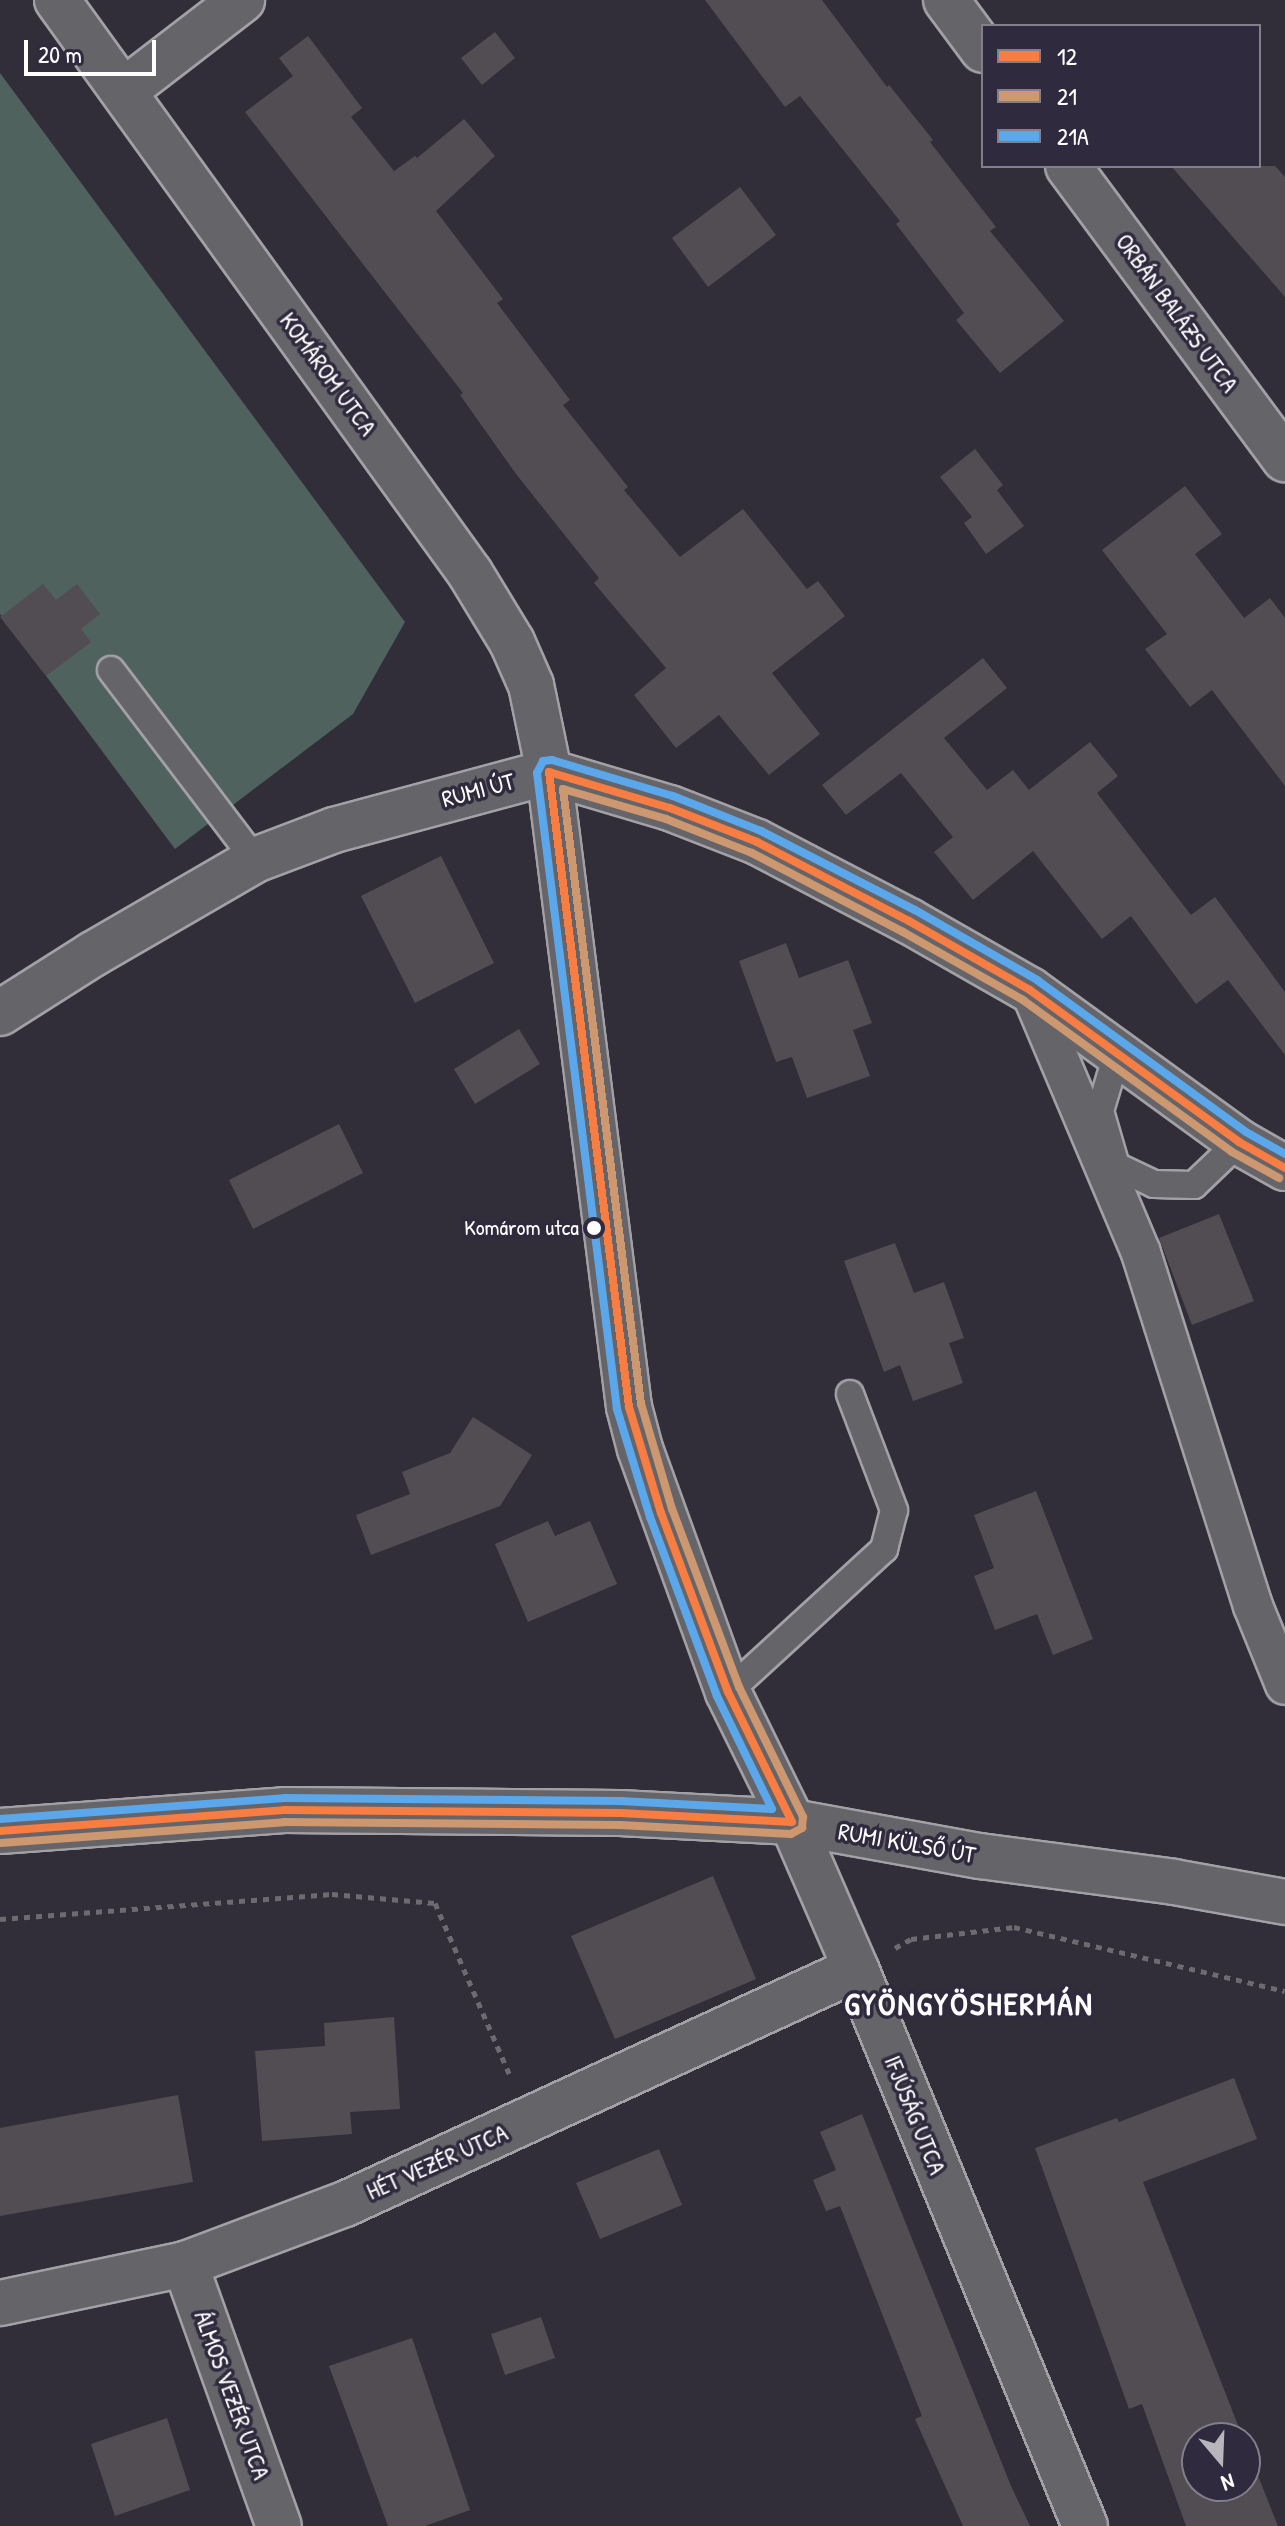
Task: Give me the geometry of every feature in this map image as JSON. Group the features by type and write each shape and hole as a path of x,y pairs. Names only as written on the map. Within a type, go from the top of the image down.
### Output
{"street":[{"name":"KOMÁROM UTCA","path":"57,0 125,90 470,573 512,642 531,685 549,772"},
{"path":"125,90 242,0"},
{"path":"946,0 981,47"},
{"name":"ORBÁN BALÁZS UTCA","path":"1069,168 1285,459"},
{"path":"549,772 670,808 757,842 1030,990 1118,1051 1239,1142 1285,1168"},
{"name":"RUMI ÚT","path":"0,1013 93,954 255,860 334,830 549,772"},
{"name":"IFJÚSÁG UTCA","path":"549,772 629,1407 661,1513 728,1692 792,1822 856,1969 1085,2526"},
{"path":"1030,990 1141,1253 1253,1606 1285,1685"},
{"name":"RUMI KÜLSŐ ÚT","path":"0,1831 284,1810 620,1813 792,1822 980,1856 1174,1882 1285,1902"},
{"name":"HÉT VEZÉR UTCA","path":"0,2303 185,2264 345,2204 856,1969"},
{"name":"ÁLMOS VEZÉR UTCA","path":"185,2264 279,2526"}],"lane":[{"path":"111,670 255,860"},
{"path":"1118,1051 1100,1111 1116,1166 1154,1184 1194,1185 1239,1142"},
{"path":"728,1692 884,1549 894,1510 850,1394"}],"path":[{"path":"0,1919 332,1894 435,1903 503,2062 533,2118"},
{"path":"856,1969 911,1939 1014,1927 1285,1991"}],"shaded area":[{"path":"0,73 405,622 353,714 175,849 0,614"}],"building":[{"path":"705,0 822,0 887,87 889,85 933,140 930,142 996,227 990,231 1064,321 1000,373 956,320 964,313 896,224 900,221 800,96 785,107"},
{"path":"495,32 515,58 482,85 461,58"},
{"path":"308,36 362,108 351,117 394,171 415,156 417,158 464,119 495,156 436,211 503,299 497,303 570,400 563,405 628,487 624,490 680,557 743,509 807,589 818,581 845,616 772,673 820,734 769,775 719,715 676,748 634,695 666,668 594,583 599,578 516,474 460,395 463,393 245,112 293,76 279,58"},
{"path":"1275,166 1285,177 1285,297 1173,168"},
{"path":"740,187 776,235 708,287 672,238"},
{"path":"975,449 1003,485 997,490 1024,526 986,554 964,523 972,517 940,477"},
{"path":"1185,486 1222,534 1195,554 1244,618 1270,598 1285,618 1285,786 1212,690 1190,707 1145,649 1167,634 1102,550"},
{"path":"43,584 56,600 77,584 100,614 81,629 91,642 46,676 0,617"},
{"path":"983,658 1007,688 944,738 987,790 1013,770 1029,790 1090,742 1118,776 1097,793 1191,915 1215,897 1285,992 1285,1055 1228,980 1196,1004 1131,916 1102,939 1033,851 973,900 934,852 953,837 901,773 846,815 822,785"},
{"path":"441,856 494,963 415,1003 361,896"},
{"path":"786,943 799,978 848,960 872,1023 853,1030 870,1076 807,1098 792,1057 776,1062 739,961"},
{"path":"519,1029 540,1064 475,1104 454,1069"},
{"path":"339,1124 363,1173 253,1229 229,1180"},
{"path":"1219,1214 1254,1301 1192,1325 1159,1238"},
{"path":"895,1243 914,1293 944,1282 964,1338 949,1343 963,1383 913,1401 900,1365 884,1372 844,1261"},
{"path":"473,1417 532,1455 500,1506 371,1555 356,1515 410,1494 402,1472 450,1453"},
{"path":"1036,1491 1093,1639 1053,1655 1037,1614 995,1630 974,1576 994,1568 974,1515"},
{"path":"548,1521 555,1536 590,1521 617,1584 528,1622 495,1544"},
{"path":"713,1876 756,1979 615,2039 571,1936"},
{"path":"394,2017 400,2109 350,2112 352,2134 262,2141 255,2051 325,2046 324,2023"},
{"path":"1234,2078 1257,2139 1143,2182 1237,2422 1181,2422 1181,2502 1261,2502 1261,2483 1278,2526 1186,2526 1142,2404 1129,2409 1035,2148 1117,2118 1119,2122"},
{"path":"178,2095 193,2182 0,2216 0,2128"},
{"path":"862,2114 1011,2486 1030,2526 963,2526 915,2419 922,2416 840,2206 826,2211 813,2180 836,2170 820,2132"},
{"path":"659,2149 682,2205 600,2239 576,2183"},
{"path":"541,2317 555,2358 505,2375 491,2334"},
{"path":"412,2338 470,2510 425,2526 388,2526 329,2366"},
{"path":"167,2418 190,2490 115,2516 91,2444"}],"transit line":[{"name":"21A","path":"0,1819 284,1798 620,1801 772,1809 717,1696 650,1517 617,1409 537,773 543,761 552,760 673,796 761,831 915,910 1037,980 1246,1132 1285,1154"},
{"name":"12","path":"0,1831 284,1810 620,1813 792,1822 728,1692 661,1513 629,1407 549,772 670,808 757,842 909,921 1030,990 1239,1142 1285,1168"},
{"name":"21","path":"1,1843 284,1822 620,1825 791,1834 802,1828 803,1817 739,1687 672,1509 641,1404 563,789 666,819 752,853 903,932 1023,1000 1232,1152 1279,1178"}],"place":[{"name":"Komárom utca","path":"594,1228"}],"district":[{"name":"GYÖNGYÖSHERMÁN","path":"969,2004"}]}
